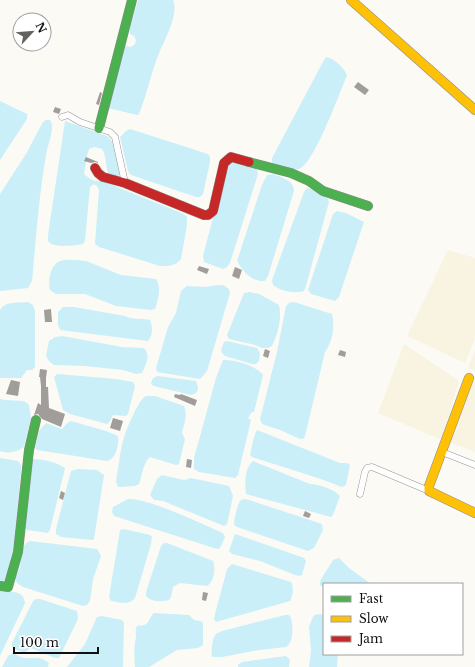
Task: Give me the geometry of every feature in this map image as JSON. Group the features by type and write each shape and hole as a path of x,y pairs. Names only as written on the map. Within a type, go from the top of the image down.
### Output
{"street":[{"path":"99,128 132,0"},
{"path":"351,0 475,110"},
{"path":"62,117 68,115 80,122 110,132 115,137 126,183"},
{"path":"95,168 98,174 103,177 126,183 204,215 208,215 213,211 224,163 231,157 291,173 309,181 323,191 368,206"},
{"path":"429,492 429,486 469,378"},
{"path":"0,586 8,586 18,552 29,450 36,420"},
{"path":"442,452 475,465"},
{"path":"360,494 364,472 367,468 372,467 475,513"}],"shaded area":[{"path":"448,250 475,258 475,338 465,363 407,336"},
{"path":"404,344 459,381 442,440 378,413"},
{"path":"475,350 475,371 468,368"},
{"path":"473,381 475,381 475,452 449,442"}],"water":[{"path":"138,0 173,0 174,14 156,61 144,101 139,114 137,115 108,108 123,47 131,47 135,44 136,40 134,36 130,34 130,28"},
{"path":"326,57 332,59 344,69 347,75 319,142 312,155 299,169 289,169 272,163 272,158"},
{"path":"0,101 27,114 27,119 0,160"},
{"path":"50,120 52,127 41,186 32,281 28,288 0,291 0,194 26,154 43,122"},
{"path":"65,121 107,136 113,143 118,154 120,172 119,176 116,177 109,175 105,155 102,149 94,147 89,149 84,174 86,176 92,180 102,181 184,214 187,217 181,259 177,263 160,266 99,247 95,244 99,190 94,184 90,187 85,240 83,244 59,246 48,241"},
{"path":"130,129 208,154 210,157 210,162 203,194 200,197 196,197 131,175 128,171 120,137"},
{"path":"229,162 256,167 258,174 230,263 223,269 204,262 203,256 227,164"},
{"path":"273,174 290,182 294,191 268,276 265,281 260,281 248,276 237,261 262,185 267,175"},
{"path":"307,188 313,189 328,199 329,202 304,291 288,291 273,285 272,280 304,192"},
{"path":"337,211 346,213 364,222 339,297 335,301 311,294 308,290 333,214"},
{"path":"62,260 86,261 121,275 156,279 159,290 155,309 151,310 116,306 85,294 56,294 50,290 50,274 54,266"},
{"path":"223,285 229,289 230,293 207,371 200,379 157,372 156,368 168,327 176,313 181,291 187,286 205,287"},
{"path":"249,292 259,294 279,305 280,321 278,331 272,346 268,348 262,348 229,339 227,335 244,293"},
{"path":"28,302 33,305 35,311 35,367 32,370 27,370 21,378 0,378 0,310 5,305"},
{"path":"294,302 332,314 333,323 332,338 325,352 305,436 303,439 262,424 260,419 277,352 286,306 289,303"},
{"path":"63,307 74,307 131,318 150,320 152,334 148,341 60,330 58,325 58,312"},
{"path":"62,336 122,347 144,348 147,354 146,363 142,373 136,374 123,370 85,366 54,365 46,356 49,341 55,337"},
{"path":"227,341 257,348 260,353 259,361 256,364 252,364 225,356 221,350 224,342"},
{"path":"223,360 251,366 263,375 254,412 252,412 248,418 251,420 238,475 235,478 199,472 194,469 194,458 216,378"},
{"path":"57,374 116,379 133,382 135,386 128,414 126,416 113,415 107,424 70,414 63,410 54,377"},
{"path":"158,376 196,381 198,390 196,393 191,395 154,386 151,384 152,381"},
{"path":"146,396 155,396 184,406 186,416 182,433 185,439 179,464 176,465 150,457 144,466 139,484 135,486 118,487 116,481 123,440 137,407"},
{"path":"0,399 24,401 29,405 31,418 24,447 16,451 0,451"},
{"path":"71,421 118,436 118,443 113,458 107,461 37,450 35,448 39,431 46,423 62,429"},
{"path":"257,430 340,463 347,463 350,465 346,485 342,487 252,457 250,455"},
{"path":"0,458 18,461 21,465 14,545 5,583 0,583"},
{"path":"32,459 49,461 65,468 48,533 27,530 25,527"},
{"path":"253,461 310,484 322,486 334,491 340,496 333,515 331,517 246,494 245,481 248,468"},
{"path":"78,469 97,470 104,475 94,539 92,540 61,537 56,534 71,471"},
{"path":"162,475 184,480 191,478 229,486 233,496 227,524 224,526 163,501 154,500 150,495 157,479"},
{"path":"128,499 148,502 223,533 225,537 220,548 217,549 114,516 112,512 113,507"},
{"path":"246,499 322,524 323,530 314,548 308,551 234,525 239,503 240,501"},
{"path":"124,529 150,535 152,537 135,598 127,603 111,601 109,597 120,530"},
{"path":"235,534 304,558 306,561 302,575 295,575 260,561 232,554 229,551"},
{"path":"30,541 97,549 101,556 93,579 90,601 87,605 83,606 23,587 17,583 15,578 20,568 23,548 24,545"},
{"path":"164,543 213,561 214,575 209,584 207,586 180,583 173,587 169,600 156,601 148,598 146,596 146,592 161,546"},
{"path":"339,558 349,568 370,583 323,583 323,587 320,585 320,581 333,560"},
{"path":"232,564 291,582 293,592 290,601 216,622 214,619 215,614 227,569"},
{"path":"0,591 16,592 22,596 25,603 0,656"},
{"path":"36,599 77,611 78,619 59,658 55,658 31,648 24,653 13,648 11,645 33,601"},
{"path":"154,613 189,615 194,620 201,621 203,623 203,645 198,648 177,650 149,667 135,667 134,651 136,627 146,624"},
{"path":"289,615 291,618 292,629 292,638 289,645 286,647 259,650 222,657 212,657 213,642 217,633"},
{"path":"314,615 323,615 323,655 338,655 337,667 309,667 311,651 309,627"},
{"path":"102,616 122,620 124,623 123,667 67,667 85,644 97,617"},
{"path":"13,653 24,658 43,659 49,663 48,667 2,667 8,656"},
{"path":"286,656 290,660 289,667 238,667 238,665 242,662"}],"building":[{"path":"358,82 369,90 365,95 354,87"},
{"path":"100,92 102,93 99,105 96,104"},
{"path":"55,107 61,109 59,114 53,112"},
{"path":"86,157 98,162 98,163 84,161"},
{"path":"199,266 209,269 207,274 197,270"},
{"path":"235,267 242,270 239,279 232,276"},
{"path":"51,309 52,322 45,322 44,310"},
{"path":"265,349 270,351 268,358 263,356"},
{"path":"340,350 346,352 345,357 338,355"},
{"path":"40,369 47,370 46,387 48,387 49,408 65,414 61,427 42,419 38,414 34,415 38,403 41,405 41,386 39,377"},
{"path":"11,380 20,382 18,396 6,394"},
{"path":"175,394 181,394 197,400 195,406 174,397"},
{"path":"113,418 123,421 120,431 110,428"},
{"path":"187,459 192,460 191,468 186,467"},
{"path":"61,491 65,493 63,500 59,498"},
{"path":"305,511 311,514 309,518 303,516"},
{"path":"203,592 208,593 206,601 202,600"}],"traffic: fast":[{"path":"99,128 132,0"},
{"path":"249,162 291,173 309,181 323,191 368,206"},
{"path":"0,586 8,587 18,552 29,450 36,420"}],"traffic: slow":[{"path":"351,0 475,110"},
{"path":"469,378 429,486 429,491 475,513"}],"traffic: jam":[{"path":"95,168 103,177 125,183 204,215 208,215 213,211 224,163 231,157 249,162"}]}
